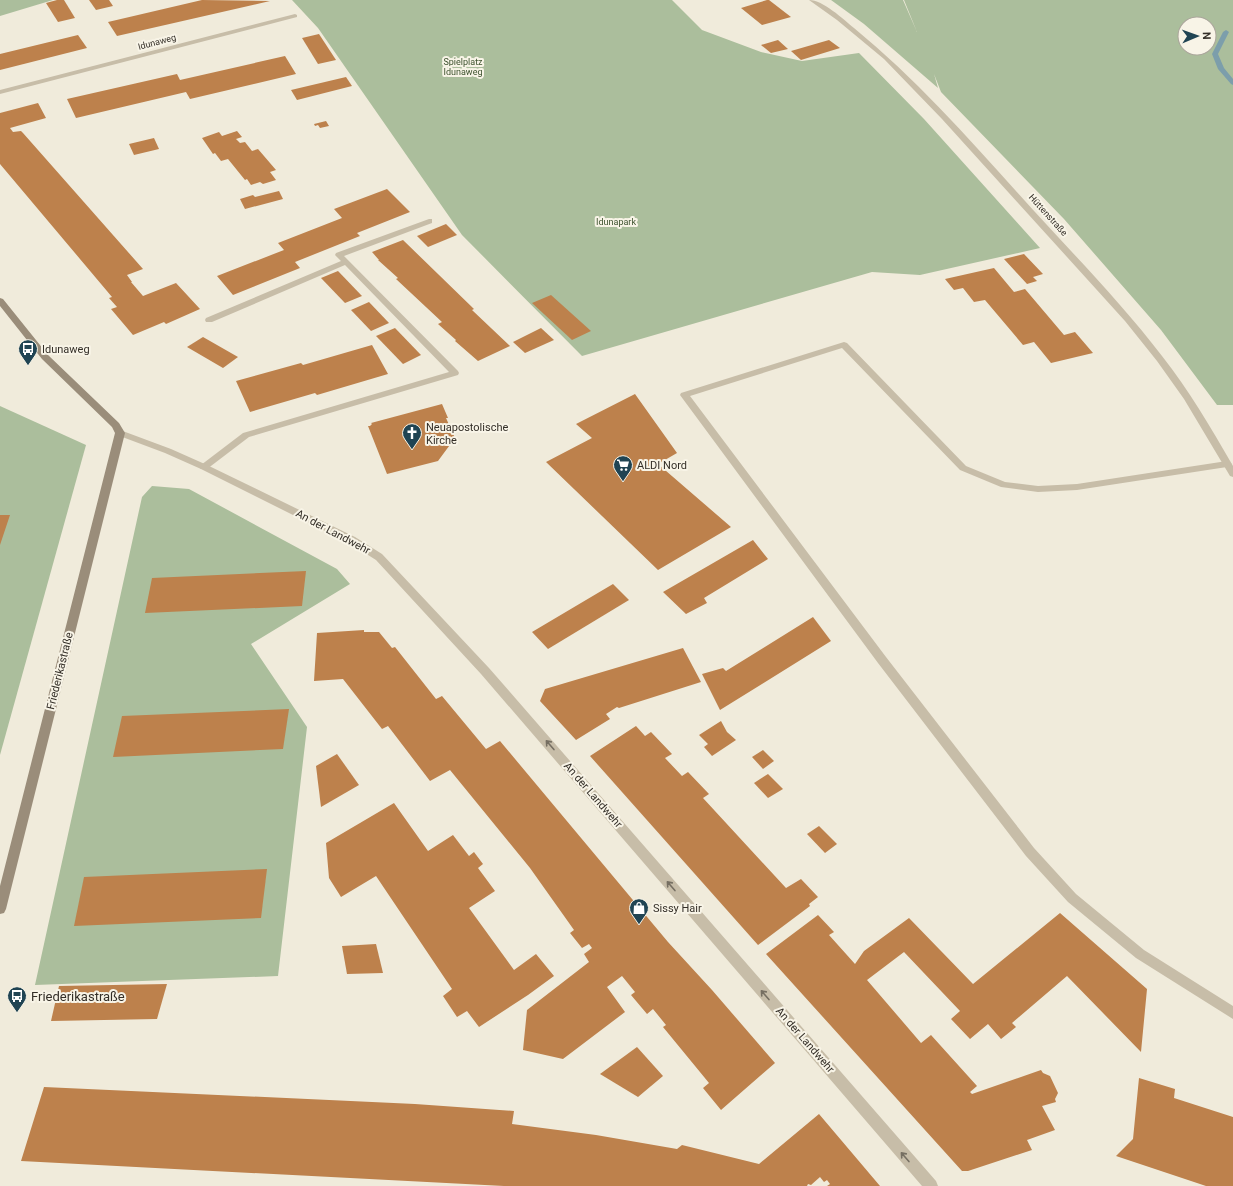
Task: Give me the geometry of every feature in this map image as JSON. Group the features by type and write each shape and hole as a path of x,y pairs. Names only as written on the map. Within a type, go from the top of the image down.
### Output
{"street":[{"name":"Hüttenstraße","path":"812,0 839,19 886,58 945,117 1128,319 1160,359 1212,437 1231,469"},
{"name":"Idunaweg","path":"0,92 295,16"},
{"path":"204,467 246,435 455,373 339,255 428,221"},
{"path":"209,320 346,262"},
{"path":"0,301 46,357 116,425 120,433"},
{"path":"1231,469 1077,487 1038,489 1004,485 962,468 844,345 684,395 882,660 1030,852 1072,898 1140,954 1233,1013"},
{"name":"An der Landwehr","path":"120,433 168,451 204,467 352,540 379,557 490,676 931,1186"},
{"name":"Friederikastraße","path":"0,909 120,433"}],"green space":[{"path":"0,0 53,0 0,16"},
{"name":"Idunapark","path":"292,0 672,0 702,30 761,52 802,61 859,53 924,119 1040,248 920,275 872,272 582,356 462,235 318,28"},
{"path":"831,0 903,0 917,32 904,0 1233,0 1233,405 1217,405 1161,330 1064,219 941,92 934,74 938,88 864,24"},
{"path":"0,406 86,445 0,755"},
{"path":"152,486 189,489 337,569 350,584 251,644 307,727 278,976 35,985 142,497"}],"building":[{"path":"64,0 75,18 58,22 46,3"},
{"path":"89,0 109,0 113,6 96,10"},
{"path":"202,0 270,1 117,36 108,22"},
{"path":"767,0 791,17 762,25 741,8"},
{"path":"319,34 336,60 318,64 302,38"},
{"path":"78,35 87,48 0,70 0,54"},
{"path":"778,40 788,49 771,53 761,45"},
{"path":"829,40 840,48 801,60 791,51"},
{"path":"285,56 296,74 190,99 186,92 76,118 67,99 177,74 180,80"},
{"path":"346,77 352,86 297,100 291,90"},
{"path":"38,103 46,118 10,128 13,132 21,131 23,133 143,269 127,275 143,296 176,283 200,309 166,324 164,322 133,335 111,309 117,307 109,298 112,297 0,164 0,113"},
{"path":"326,121 329,126 320,128 318,125 315,126 314,124"},
{"path":"237,131 242,137 236,139 240,143 245,142 252,151 258,149 276,170 270,172 276,180 263,184 260,182 251,185 228,159 221,161 215,153 213,154 202,138 219,132 222,136"},
{"path":"154,138 159,149 134,155 129,144"},
{"path":"387,189 410,212 357,233 360,236 295,262 300,268 233,295 217,276 284,250 278,243 342,218 334,209"},
{"path":"279,191 283,199 245,209 240,199 253,195 255,197"},
{"path":"446,224 457,235 428,247 417,236"},
{"path":"403,240 510,346 478,361 455,341 456,340 438,324 442,322 396,279 398,278 378,260 372,252"},
{"path":"1024,254 1043,274 1033,277 1037,281 1027,284 1004,259"},
{"path":"994,268 1014,292 1025,289 1064,335 1075,332 1093,353 1051,363 1034,342 1023,345 985,300 974,302 963,288 954,290 945,279"},
{"path":"338,271 362,296 345,303 321,278"},
{"path":"551,295 591,331 572,340 532,303"},
{"path":"369,302 389,323 371,331 351,310"},
{"path":"395,328 421,355 403,364 376,336"},
{"path":"541,328 554,340 525,353 513,342"},
{"path":"203,337 238,357 223,368 187,347"},
{"path":"372,345 388,374 317,395 315,393 250,412 236,381 301,363 303,365"},
{"name":"ALDI Nord","path":"635,394 677,453 658,464 731,527 658,570 546,462 592,438 576,424"},
{"name":"Neuapostolische Kirche","path":"442,404 448,418 446,418 455,438 438,461 387,474 368,426 372,424 371,423"},
{"path":"0,515 10,515 0,545"},
{"path":"753,540 768,559 704,598 707,603 686,614 663,592"},
{"path":"306,571 302,606 145,613 152,578"},
{"path":"613,584 629,600 548,649 532,632"},
{"path":"813,617 831,641 720,710 702,674 723,668 726,671"},
{"path":"364,630 364,632 379,632 392,648 395,647 436,699 442,696 486,749 500,741 668,942 775,1063 721,1110 703,1088 709,1083 663,1027 666,1025 653,1009 647,1014 631,995 635,992 622,976 607,987 625,1012 563,1059 523,1050 527,1010 589,962 584,954 592,948 589,944 582,948 570,933 574,930 530,868 450,770 430,781 388,726 382,729 343,679 314,681 317,633"},
{"path":"683,648 701,682 619,708 617,707 606,714 610,719 576,740 540,701 545,689"},
{"path":"289,709 283,749 113,757 122,716"},
{"path":"721,721 727,732 736,740 712,756 704,747 708,744 699,735"},
{"path":"636,726 645,736 651,732 672,754 665,758 682,776 688,772 709,794 703,798 786,888 801,879 818,897 809,904 810,906 758,945 590,756"},
{"path":"763,750 774,761 763,769 752,757"},
{"path":"337,754 359,785 321,807 316,766"},
{"path":"768,774 783,789 768,798 754,783"},
{"path":"394,803 428,851 453,835 469,856 474,852 483,864 478,868 495,891 469,908 514,970 536,954 554,976 479,1027 467,1011 457,1017 443,996 452,989 376,876 341,897 329,878 326,843"},
{"path":"819,826 837,844 825,853 807,834"},
{"path":"267,869 261,918 74,926 84,877"},
{"path":"1060,913 1147,989 1141,1052 1067,976 1012,1023 1016,1027 1001,1039 988,1024 970,1039 951,1019 960,1011 904,952 867,980 921,1043 931,1035 977,1086 970,1092 972,1094 1041,1070 1043,1073 1050,1076 1058,1093 1055,1099 1056,1102 1042,1106 1055,1130 1027,1140 1032,1150 968,1171 962,1171 766,954 818,915 834,932 829,935 855,964 864,951 909,918 973,984"},
{"path":"376,944 383,973 347,974 342,946"},
{"path":"167,984 157,1019 51,1021 59,986"},
{"path":"637,1047 663,1076 638,1097 600,1074"},
{"path":"1139,1078 1175,1089 1174,1098 1233,1117 1233,1186 1206,1186 1116,1156 1133,1139"},
{"path":"44,1087 415,1104 514,1111 512,1124 596,1135 677,1149 682,1145 759,1164 819,1114 880,1186 827,1186 830,1184 827,1180 824,1182 820,1177 811,1185 808,1184 807,1186 504,1186 21,1161"}],"waterway":[{"path":"1226,32 1215,54 1221,69 1233,83"}],"place":[{"name":"Idunaweg","path":"28,366"},
{"name":"Neuapostolische Kirche","path":"412,450"},
{"name":"ALDI Nord","path":"623,482"},
{"name":"Sissy Hair","path":"639,925"},
{"name":"Friederikastraße","path":"17,1013"}],"park label":[{"name":"Spielplatz Idunaweg","path":"463,68"}]}
